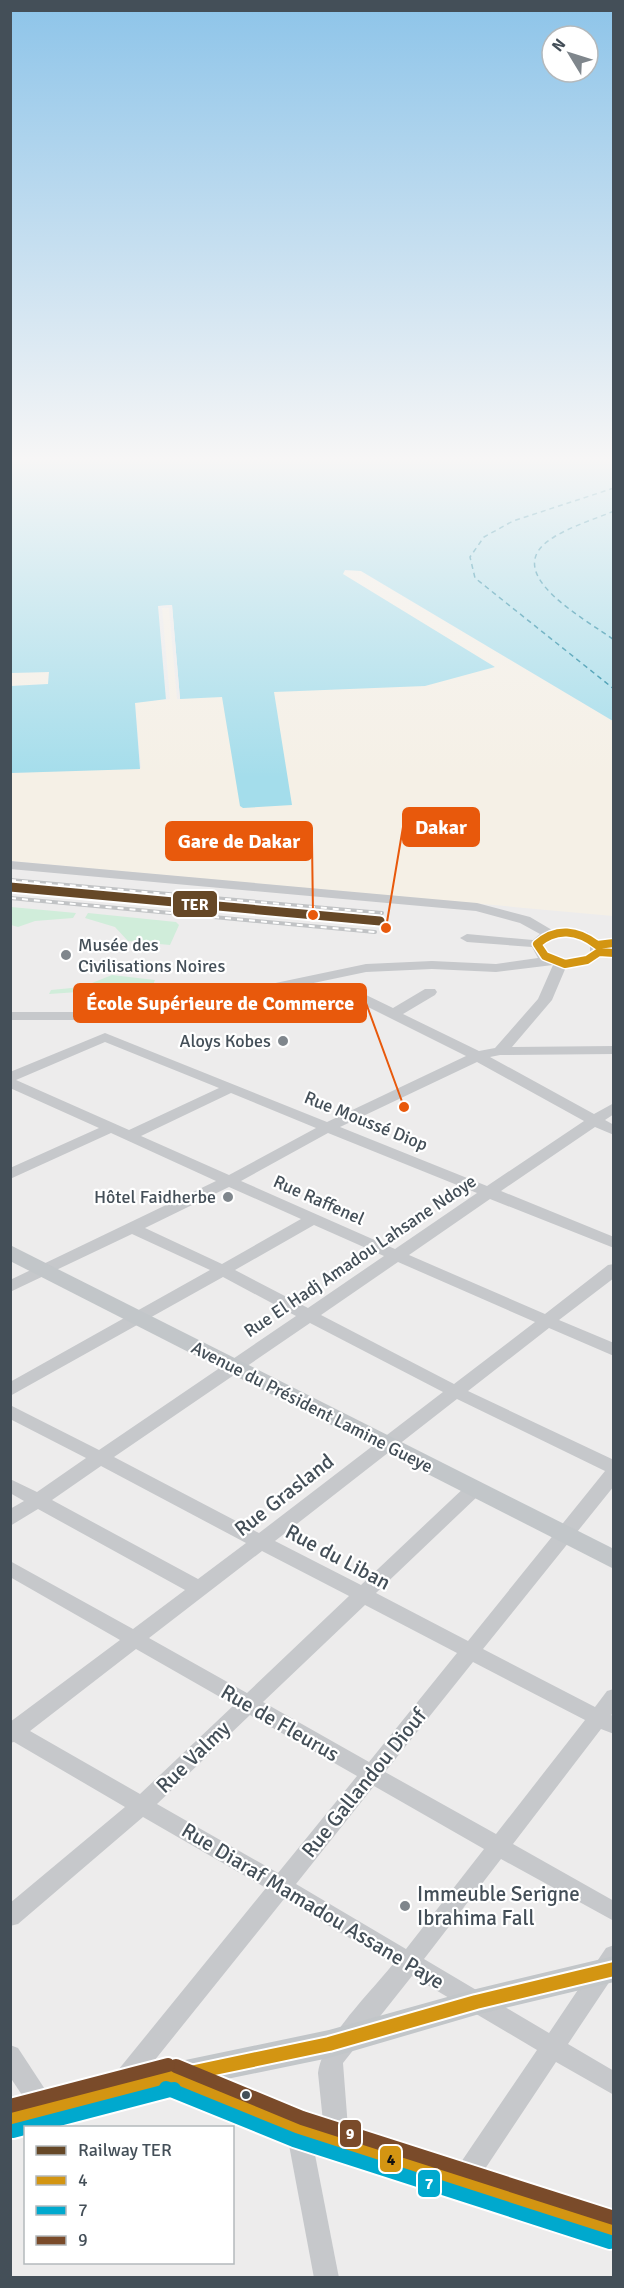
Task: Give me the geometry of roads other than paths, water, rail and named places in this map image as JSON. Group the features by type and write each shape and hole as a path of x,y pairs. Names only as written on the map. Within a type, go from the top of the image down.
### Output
{"main road":[{"name":"Avenue du Président Lamine Gueye","path":"10,1252 614,1560"},
{"path":"10,2119 171,2077 344,2039 610,1965"},
{"path":"171,2077 297,2129 614,2231"}],"street":[{"path":"10,865 477,907 525,920 550,934 578,933 590,938 597,949 614,953"},
{"path":"550,934 547,955 557,979"},
{"path":"467,938 581,963 593,957 597,949 614,943"},
{"path":"10,1016 111,1015 207,1003 366,968 432,965 496,968 527,964 547,955"},
{"path":"10,1011 78,1011 163,1004 351,964 413,959 493,962 547,955"},
{"path":"527,964 557,979"},
{"path":"500,1051 520,1030 557,979"},
{"path":"393,1014 430,992"},
{"path":"357,996 477,1056 614,1131"},
{"path":"10,1077 102,1031 111,1015"},
{"name":"Rue Moussé Diop","path":"80,1016 102,1031 231,1088 614,1243"},
{"path":"10,1287 229,1181 328,1127 477,1056 500,1051 613,1051"},
{"name":"Rue Raffenel","path":"10,1082 313,1219 614,1350"},
{"path":"129,1136 231,1088"},
{"name":"Rue El Hadj Amadou Lahsane Ndoye","path":"10,1519 614,1107"},
{"path":"10,1174 111,1128"},
{"path":"10,1390 220,1269 313,1219"},
{"path":"132,1228 220,1269 456,1392 614,1468"},
{"name":"Rue Grasland","path":"12,1733 546,1321 609,1278"},
{"name":"Rue du Liban","path":"10,1412 606,1722"},
{"name":"Rue Gallandou Diouf","path":"114,2092 614,1473"},
{"path":"10,1485 200,1589"},
{"name":"Rue Valmy","path":"10,1917 142,1805 473,1490"},
{"name":"Rue de Fleurus","path":"10,1568 614,1912"},
{"path":"337,2141 330,2073 331,2062 344,2039 409,1962 498,1847 606,1722 614,1697"},
{"name":"Rue Diaraf Mamadou Assane Paye","path":"12,1733 281,1886 614,2084"},
{"path":"462,2182 610,1965"},
{"path":"10,2056 46,2110"},
{"path":"297,2129 327,2277"}],"water":[{"path":"11,565 613,565 613,721 361,571 345,570 343,574 495,667 425,686 274,692 292,805 243,808 240,806 222,697 180,699 172,605 159,606 167,699 135,703 140,769 11,773 11,686 48,684 49,672 11,673"}],"railway":[{"path":"10,880 382,913"},
{"path":"10,898 375,932"}],"rail line":[{"name":"TER","path":"10,887 380,921"}],"place":[{"name":"Gare de Dakar","path":"313,915"},
{"name":"Dakar","path":"386,928"},
{"name":"Musée des Civilisations Noires","path":"66,955"},
{"name":"Aloys Kobes","path":"283,1041"},
{"name":"École Supérieure de Commerce","path":"404,1107"},
{"name":"Hôtel Faidherbe","path":"228,1197"},
{"name":"Immeuble Serigne Ibrahima Fall","path":"405,1906"}]}
